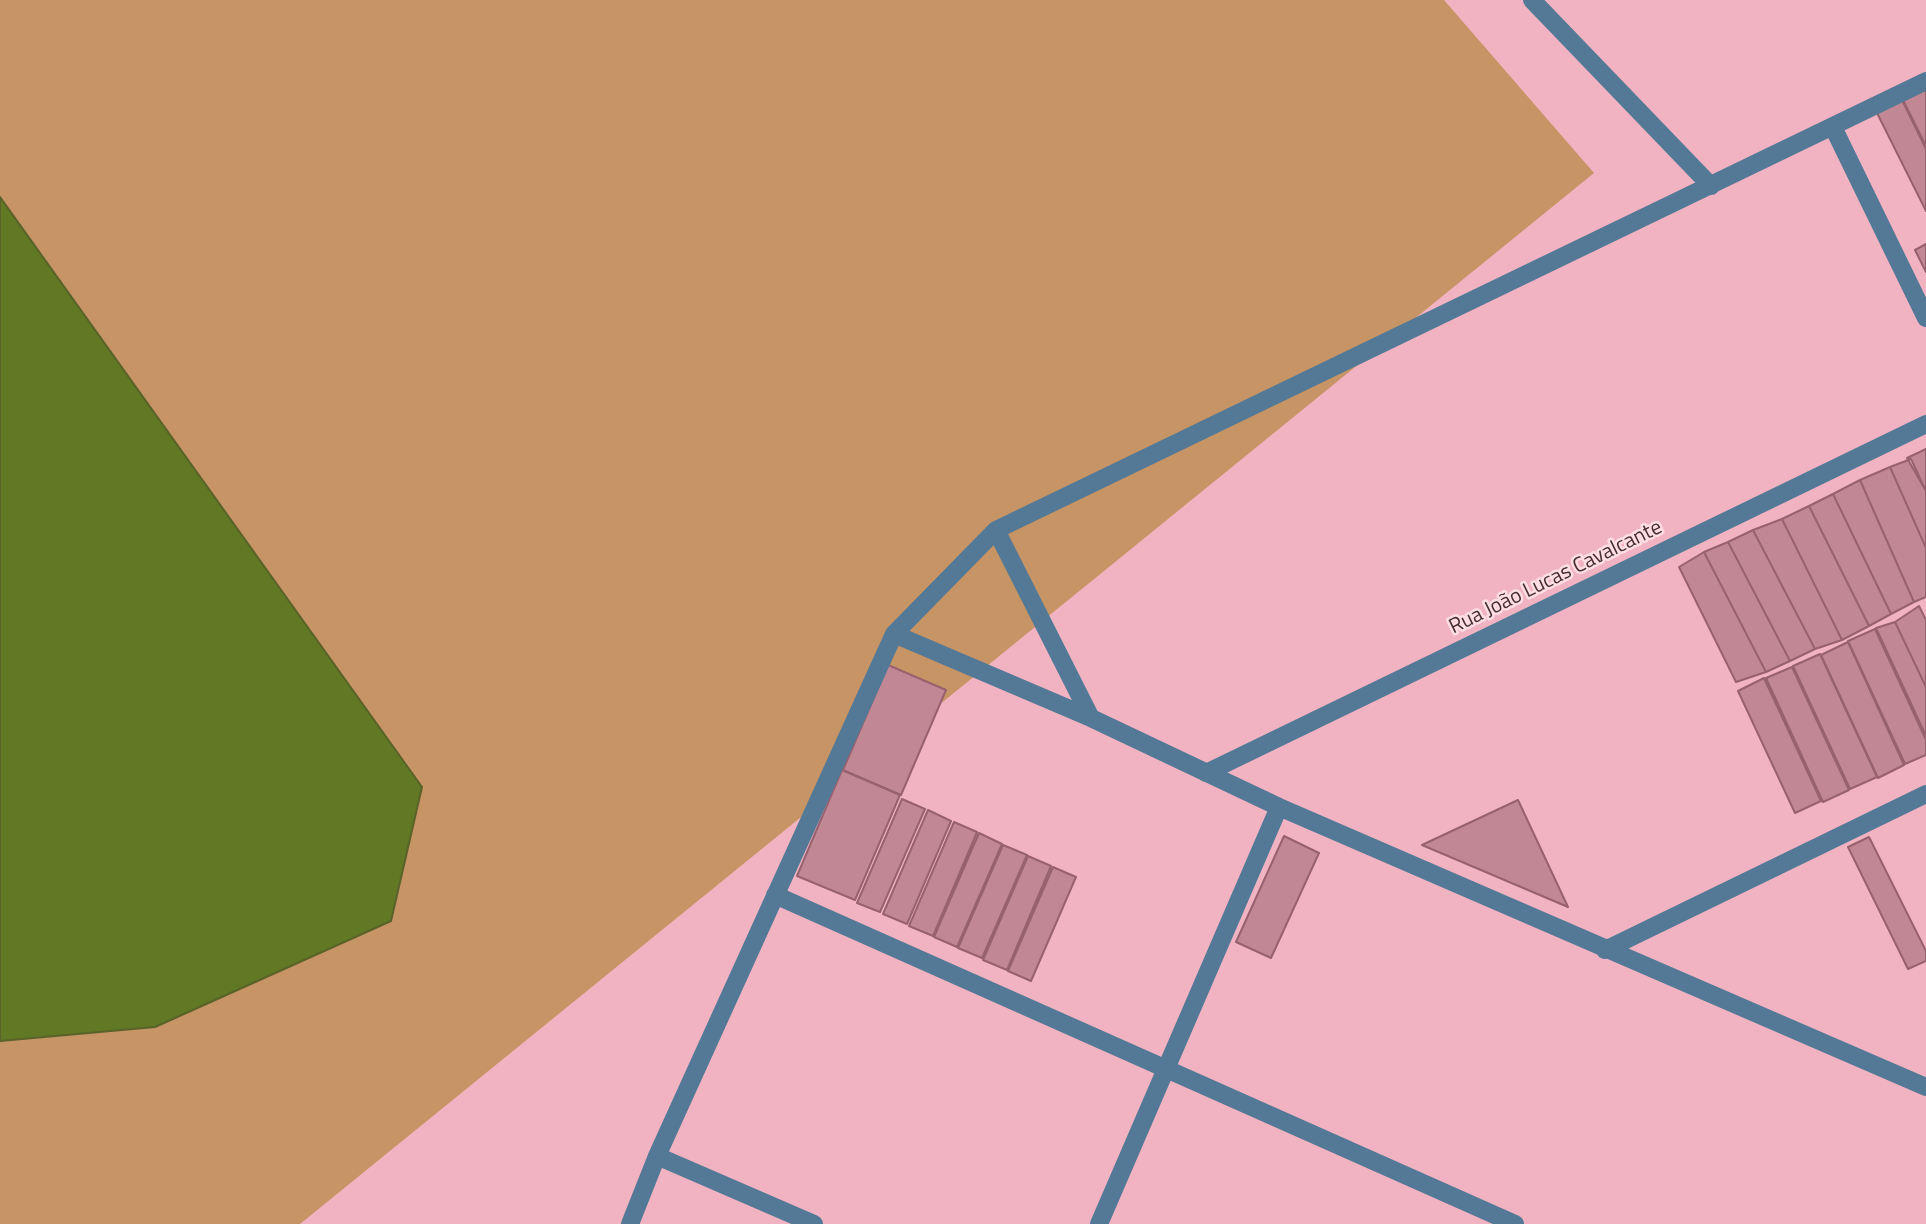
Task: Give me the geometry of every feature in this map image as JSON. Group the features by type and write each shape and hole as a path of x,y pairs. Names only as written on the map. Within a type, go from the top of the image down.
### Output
{"street":[{"path":"1532,0 1711,186"},
{"path":"630,1224 657,1156 894,634 996,530 1926,82"},
{"path":"1833,127 1926,318"},
{"name":"Rua João Lucas Cavalcante","path":"1206,773 1926,424"},
{"path":"996,530 1091,718"},
{"path":"894,634 1091,718 1279,807 1926,1087"},
{"path":"1605,950 1926,794"},
{"path":"1098,1224 1279,807"},
{"path":"775,895 1515,1224"},
{"path":"657,1156 814,1224"}],"shaded area":[{"path":"0,0 1444,0 1594,173 300,1224 0,1224 0,1041 155,1027 422,787 0,196"},
{"path":"0,197 422,787 391,921 155,1027 0,1041"}],"building":[{"path":"1926,86 1926,146 1902,98"},
{"path":"1902,100 1926,149 1926,211 1877,113"},
{"path":"1926,244 1926,272 1915,250"},
{"path":"1926,449 1926,491 1907,458"},
{"path":"1911,459 1926,491 1926,548 1890,467"},
{"path":"1890,467 1926,548 1926,597 1914,602 1860,480"},
{"path":"1860,480 1914,602 1891,614 1833,494"},
{"path":"1833,494 1891,614 1869,626 1809,506"},
{"path":"1809,506 1869,626 1842,640 1782,519"},
{"path":"1782,519 1842,640 1815,649 1753,530"},
{"path":"1753,530 1815,649 1790,661 1728,542"},
{"path":"1728,542 1790,661 1766,672 1704,552"},
{"path":"1704,552 1766,672 1736,682 1679,567"},
{"path":"1919,606 1926,620 1926,687 1895,622"},
{"path":"1895,622 1926,687 1926,736 1876,628"},
{"path":"1875,629 1926,740 1926,755 1905,764 1848,641"},
{"path":"1848,642 1904,765 1878,778 1821,655"},
{"path":"1820,654 1877,777 1850,789 1793,666"},
{"path":"888,665 946,690 901,795 843,770"},
{"path":"1792,667 1849,790 1823,802 1766,678"},
{"path":"1764,678 1821,801 1795,813 1738,691"},
{"path":"842,770 900,795 855,900 797,876"},
{"path":"902,799 925,809 880,912 857,903"},
{"path":"1518,800 1568,907 1422,845"},
{"path":"928,810 951,821 907,924 883,914"},
{"path":"954,822 977,832 933,936 909,926"},
{"path":"979,833 1002,844 957,947 934,937"},
{"path":"1284,836 1319,853 1271,958 1236,942"},
{"path":"1869,837 1926,951 1926,961 1908,969 1848,847"},
{"path":"1003,845 1027,855 982,958 958,948"},
{"path":"1028,856 1051,866 1007,970 983,960"},
{"path":"1053,867 1076,877 1031,981 1008,971"}]}
